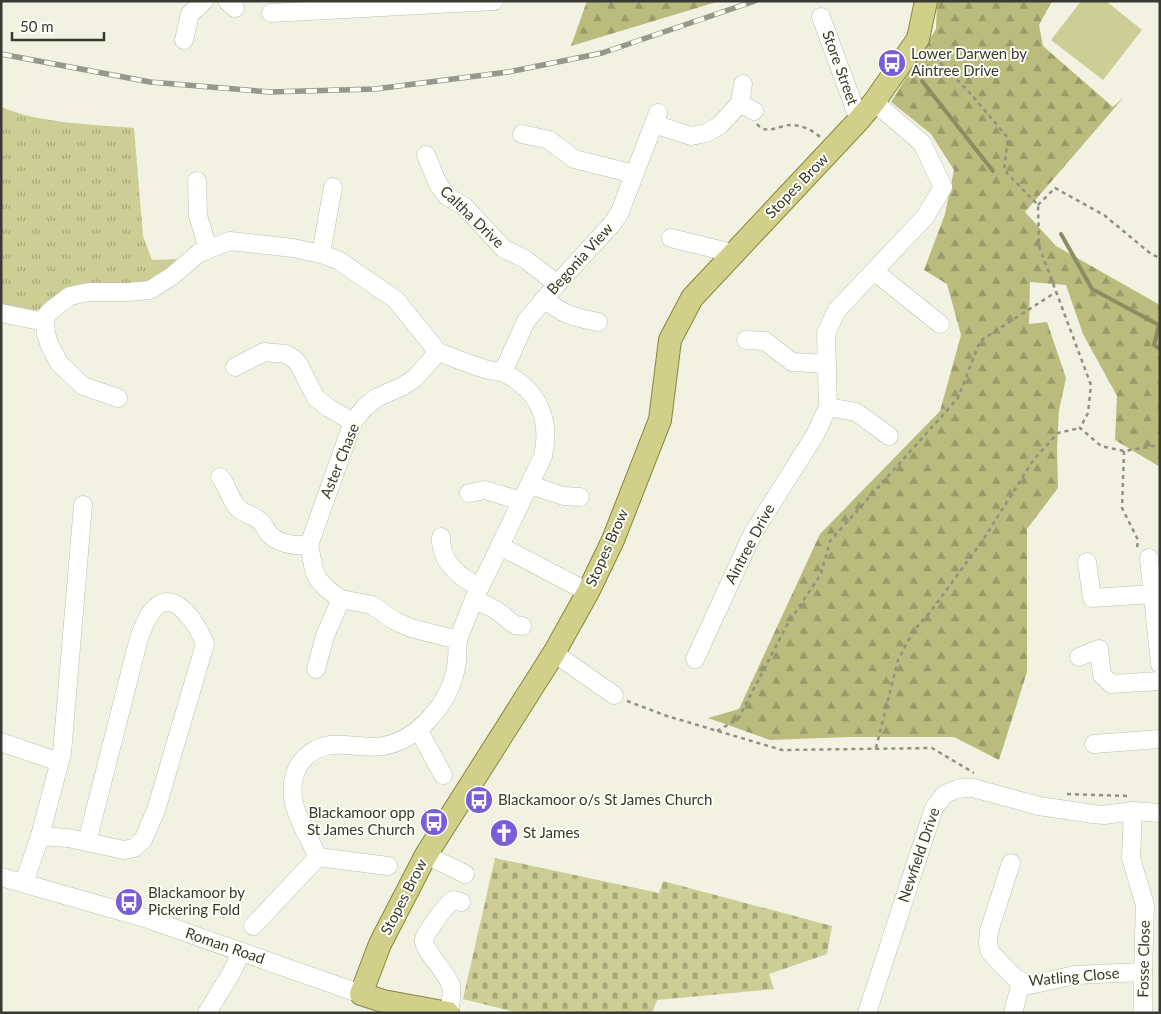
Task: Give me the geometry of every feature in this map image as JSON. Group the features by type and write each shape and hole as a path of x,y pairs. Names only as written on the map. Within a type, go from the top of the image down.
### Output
{"main road":[{"path":"918,39 926,1"},
{"name":"Stopes Brow","path":"361,994 380,944 426,855 554,653 588,592 613,540 660,420 670,340 692,298 732,253 859,120 874,102 918,39"},
{"name":"Roman Road","path":"361,994 383,1001 449,1013"}],"street":[{"path":"184,40 190,14 204,1"},
{"path":"271,13 326,5 494,1"},
{"name":"Store Street","path":"821,17 859,120"},
{"path":"743,84 747,107"},
{"name":"Aintree Drive","path":"694,659 753,533 815,435 828,407 826,333 837,310 926,217 943,187 922,142 874,102"},
{"name":"Begonia View","path":"503,372 526,321 619,214 656,118 691,136 706,133 747,107"},
{"path":"522,134 550,140 574,159 634,174"},
{"name":"Caltha Drive","path":"426,155 438,184 447,196 465,207 504,250 525,259 557,284"},
{"path":"197,181 198,216 208,249"},
{"path":"321,254 333,187"},
{"path":"671,238 732,253"},
{"path":"118,398 83,386 59,363 50,346 45,322 50,312 70,296 89,292 150,290 172,276 199,253 230,241 293,248 338,260 396,300 438,352 486,369 503,372 522,384 536,400 544,417 546,427 543,456 477,593 458,640 456,667 450,686 432,717 419,730 402,741 382,746 342,744 322,747 310,753 301,762 294,776 291,788 294,804 318,857"},
{"path":"874,270 940,324"},
{"path":"544,299 568,315 598,322"},
{"path":"1,313 45,322"},
{"path":"746,340 765,341 792,362 827,364"},
{"path":"236,367 264,352 286,354 298,363 316,398 353,422"},
{"name":"Aster Chase","path":"309,545 353,422 365,407 376,398 403,386 414,378 438,352"},
{"path":"828,407 856,412 889,436"},
{"path":"220,477 227,485 236,506 262,522 271,535 281,542 295,546 309,545 311,560 318,579 327,589 341,599 372,604 394,621 411,628 458,640"},
{"path":"530,485 564,496 580,497"},
{"path":"469,493 485,490 521,501"},
{"path":"24,883 40,836 62,753 83,505"},
{"path":"441,537 440,548 444,556 462,577 496,610 515,625 522,626"},
{"path":"500,546 588,592"},
{"path":"1149,558 1155,585 1160,664"},
{"path":"1087,562 1092,598 1155,585"},
{"path":"316,669 325,636 341,599"},
{"path":"40,836 68,838 124,850 134,848 144,840 156,810 205,644 201,632 192,618 175,604 164,602 157,606 138,638 87,842"},
{"path":"1079,657 1099,649 1102,675 1111,684 1160,680"},
{"path":"554,653 614,695"},
{"path":"419,730 443,775"},
{"path":"1094,744 1160,739"},
{"path":"1,742 59,762"},
{"name":"Newfield Drive","path":"867,1013 934,808 945,794 957,789 972,788 1039,806 1104,815 1135,804 1160,813"},
{"name":"Fosse Close","path":"1135,804 1131,858 1153,906 1148,976 1143,1013"},
{"path":"426,855 465,874"},
{"path":"318,857 388,866"},
{"path":"256,916 318,857"},
{"name":"Watling Close","path":"1011,863 989,931 988,943 990,952 1015,978 1030,985 1075,975 1148,976"},
{"name":"Roman Road","path":"1,877 145,918 361,994"},
{"path":"449,1013 452,991 450,983 423,942 426,933 448,904 453,900 461,902"},
{"path":"207,1013 233,970 242,951"},
{"path":"1013,1013 1021,982"}],"path":[{"path":"918,39 969,92 1008,138 1004,170 1038,205 1039,246 1091,385 1088,413 1080,428"},
{"path":"747,107 756,123 763,130 794,125 817,134 833,148"},
{"path":"1038,205 1054,188 1104,215 1151,254 1160,258"},
{"path":"717,731 738,719 787,625 821,574 830,541 958,398 980,341 1056,292"},
{"path":"1080,428 1101,446 1124,451 1160,445"},
{"path":"876,748 898,660 914,630 931,611 983,540 1034,459 1058,432 1080,428"},
{"path":"1124,451 1122,508 1138,540 1137,559 1149,558"},
{"path":"614,695 619,699 667,716 782,750 932,748 972,773 982,775"},
{"path":"1067,794 1135,804"}],"green space":[{"path":"587,1 720,1 571,46"},
{"path":"937,1 1052,1 1039,25 1043,46 1113,107 1124,97 1025,212 1056,246 1160,305 1160,467 1115,440 1117,396 1083,334 1066,285 1030,282 1029,324 1047,322 1066,378 1059,410 1057,448 1058,488 1027,529 1027,672 999,760 954,737 849,737 770,740 708,718 739,709 820,534 940,411 961,335 947,284 924,270 945,214 954,170 931,134 891,102 936,29"},
{"path":"1081,1 1106,1 1142,30 1103,80 1051,40"},
{"path":"1,107 17,113 49,120 134,128 143,236 152,260 180,259 157,276 137,284 89,283 73,286 35,311 1,304"},
{"path":"495,858 659,893 663,881 832,926 827,954 769,974 774,989 657,1000 652,1013 519,1013 463,999"}],"waterway":[{"path":"922,81 993,171"},
{"path":"1061,234 1092,289 1159,325 1154,345 1160,349"}],"railway":[{"path":"1,54 150,82 270,92 375,89 508,72 602,53 755,1"}],"place":[{"name":"Lower Darwen by Aintree Drive","path":"892,63"},
{"name":"Blackamoor o/s St James Church","path":"479,800"},
{"name":"Blackamoor opp St James Church","path":"434,822"},
{"name":"St James","path":"504,833"},
{"name":"Blackamoor by Pickering Fold","path":"129,902"}]}
